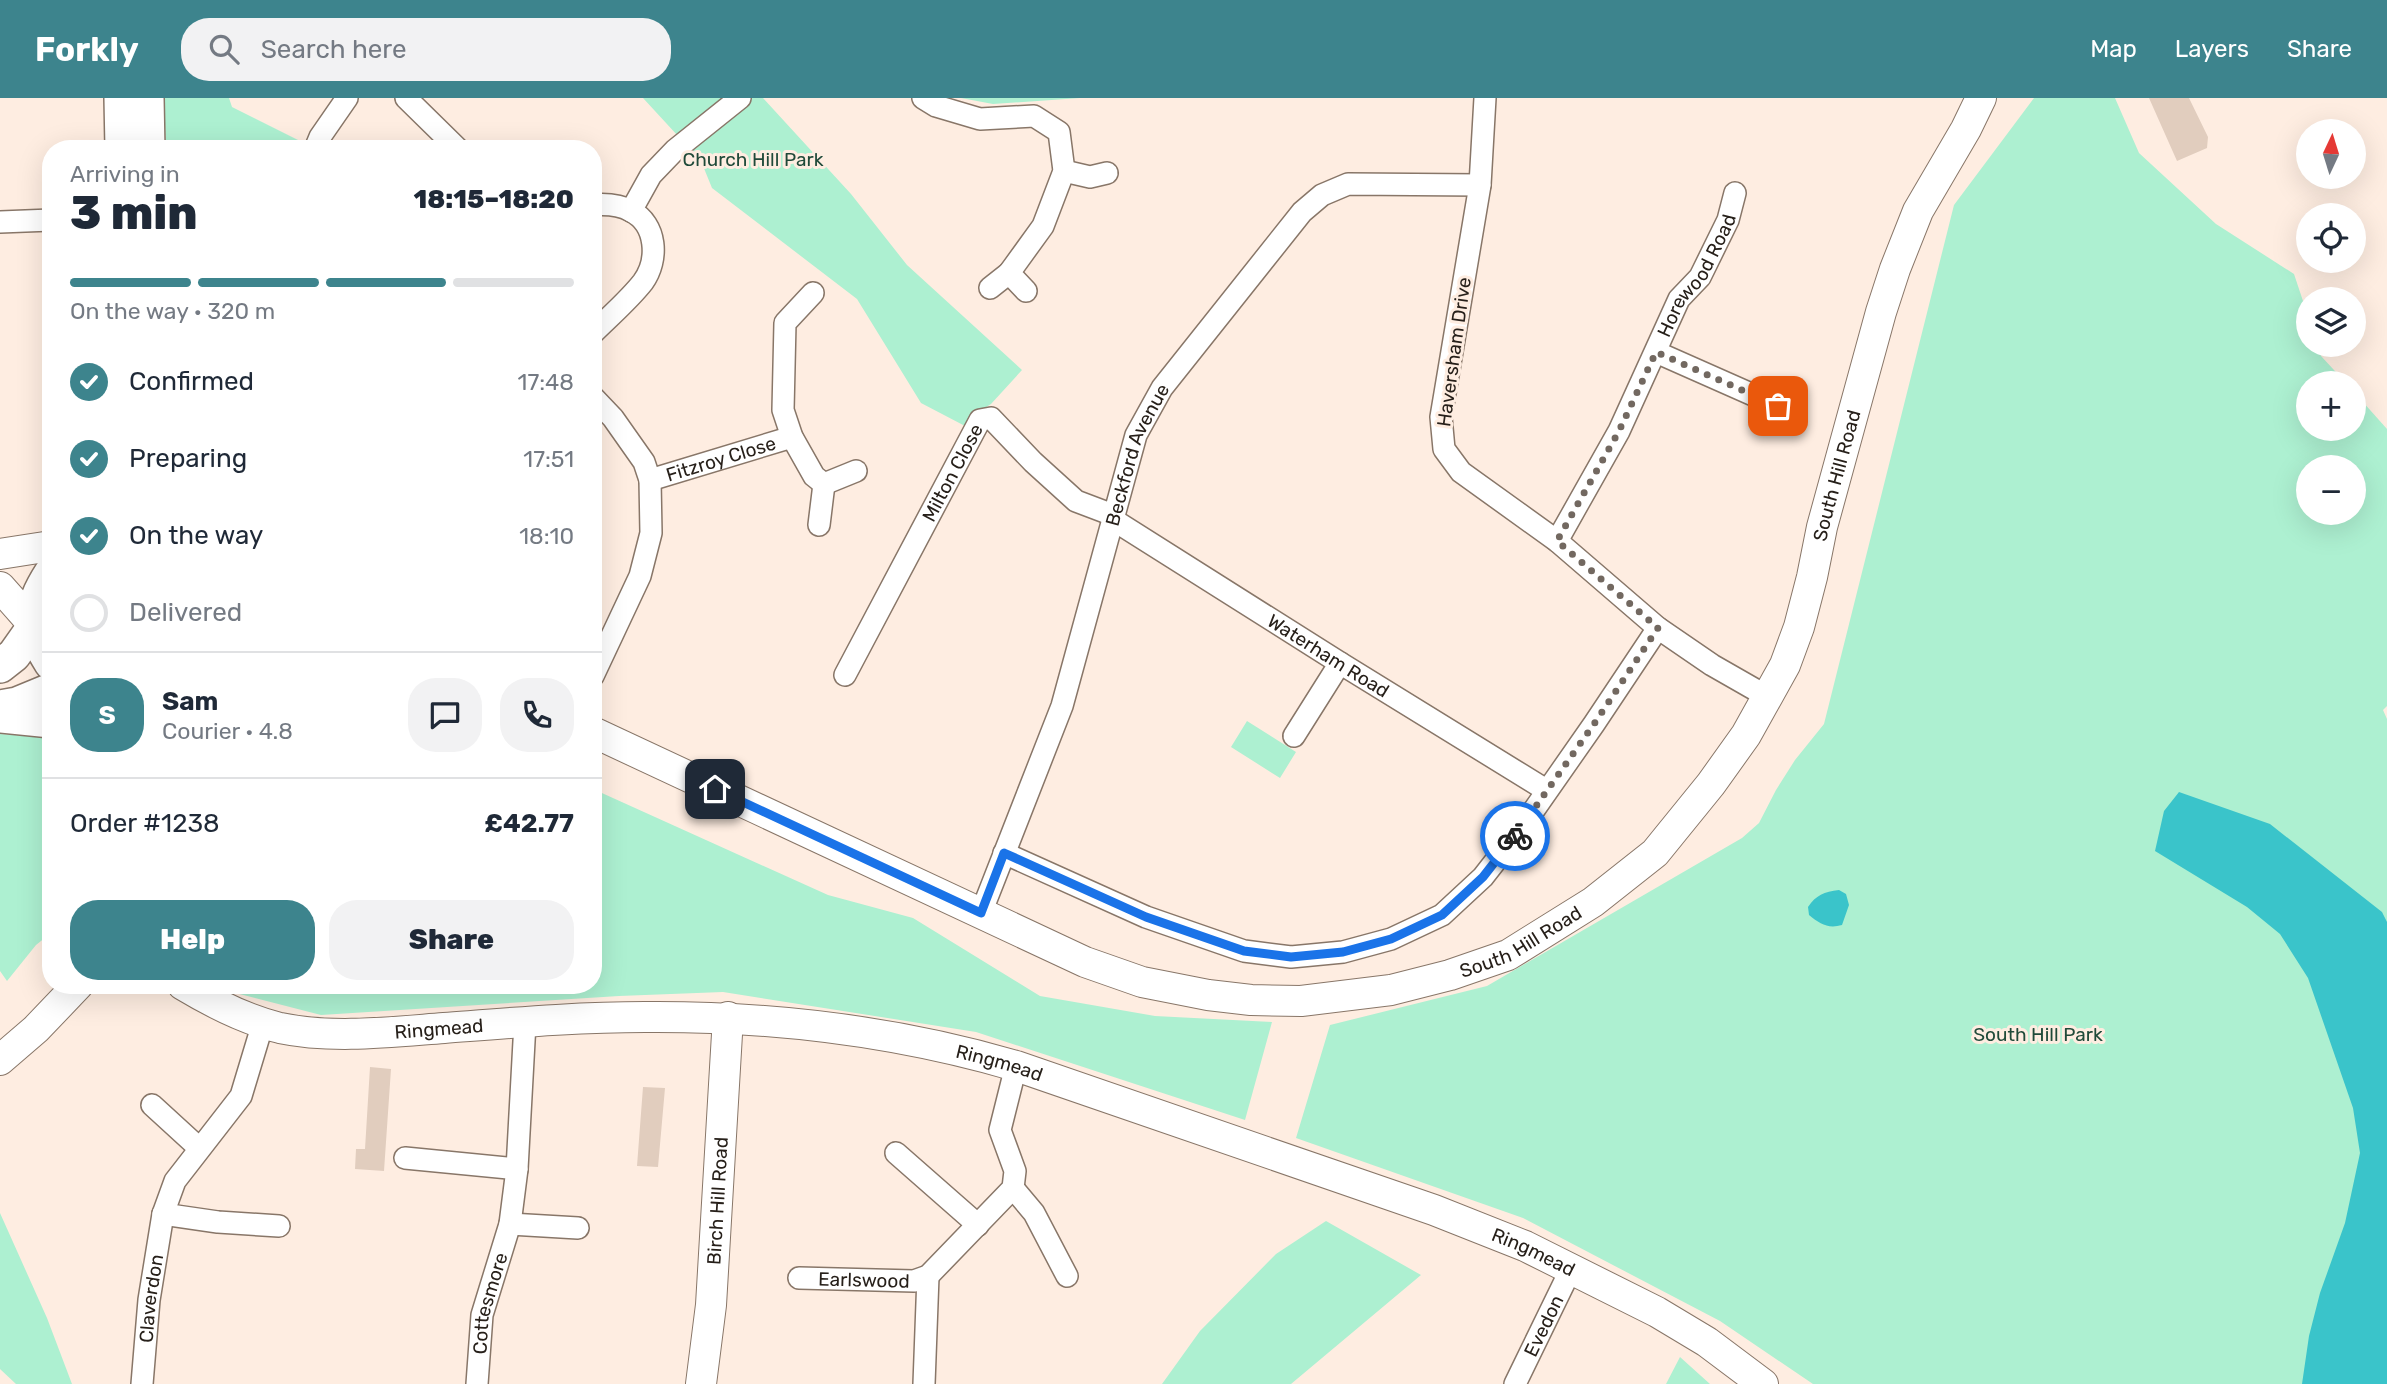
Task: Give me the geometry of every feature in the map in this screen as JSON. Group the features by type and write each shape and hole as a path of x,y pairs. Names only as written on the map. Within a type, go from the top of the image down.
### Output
{"main road":[{"path":"121,98 122,140"},
{"path":"147,98 148,140"},
{"path":"0,666 13,655 33,625 42,590"},
{"path":"33,625 42,644"},
{"path":"0,707 24,702 42,694"},
{"path":"0,716 42,720"}],"street":[{"path":"319,140 347,98"},
{"path":"406,98 449,140"},
{"path":"631,211 651,175 675,150 740,98"},
{"path":"923,98 936,106 980,119 1034,116 1059,131 1064,171 1043,226 1009,273 990,288"},
{"name":"Haversham Drive","path":"1485,98 1480,185 1441,417 1444,449 1461,472 1557,541 1658,628 1712,665 1768,697"},
{"name":"South Hill Road","path":"602,736 1085,962 1142,982 1208,995 1251,1000 1301,1001 1391,990 1450,975 1508,955 1593,902 1655,853 1711,784 1746,735 1768,697 1784,665 1798,627 1825,514 1895,270 1918,211 1981,98"},
{"path":"1064,171 1090,177 1107,173"},
{"name":"Beckford Avenue","path":"981,913 1062,706 1136,435 1162,388 1301,212 1322,195 1348,184 1480,185"},
{"name":"Horewood Road","path":"1557,541 1619,431 1679,299 1700,277 1728,220 1735,193"},
{"path":"602,205 613,205 631,211 645,222 653,242 653,261 643,281 602,324"},
{"path":"0,222 42,220"},
{"path":"1009,273 1026,291"},
{"name":"Fitzroy Close","path":"813,293 785,323 783,410 792,437 814,476 824,484"},
{"path":"1656,352 1778,406"},
{"path":"602,406 644,463 650,480 651,533 640,576 602,657"},
{"name":"Milton Close","path":"845,675 980,420 991,418 1033,462 1076,501 1113,517"},
{"name":"Fitzroy Close","path":"650,480 792,437"},
{"path":"819,525 824,484 856,471"},
{"name":"Waterham Road","path":"1113,517 1340,663 1546,790"},
{"path":"0,554 42,547"},
{"path":"0,587 33,625"},
{"path":"1004,853 1146,917 1244,951 1291,957 1343,952 1391,939 1442,915 1483,877 1522,827 1658,628"},
{"path":"1294,736 1340,663"},
{"path":"0,1037 42,994"},
{"path":"0,1060 36,1029 69,994"},
{"name":"Ringmead","path":"199,994 263,1023 282,1028 334,1032 393,1032 595,1018 728,1017 900,1037 976,1054 1434,1210 1525,1246 1657,1312 1707,1342 1763,1384"},
{"name":"Birch Hill Road","path":"701,1384 711,1305 728,1017"},
{"name":"Claverdon","path":"142,1384 149,1300 163,1214 175,1181 241,1096 263,1023"},
{"name":"Cottesmore","path":"477,1384 482,1315 510,1224 517,1169 525,1023"},
{"path":"1016,1066 1000,1130 1015,1171 1013,1188 1034,1213 1068,1276"},
{"path":"152,1105 199,1148"},
{"path":"896,1153 978,1225"},
{"path":"405,1158 517,1169"},
{"name":"Earlswood","path":"799,1278 914,1281 928,1276 1013,1188"},
{"path":"163,1214 218,1222 279,1226"},
{"path":"510,1224 578,1228"},
{"name":"Evedon","path":"1515,1384 1571,1269"},
{"name":"Earlswood","path":"924,1384 928,1276"}],"green space":[{"path":"164,98 229,98 232,107 298,140 166,140"},
{"name":"Church Hill Park","path":"643,98 763,98 851,194 907,265 1022,370 991,404 977,413 965,426 921,403 857,299 712,188 701,161"},
{"path":"961,98 1080,98 993,104"},
{"name":"South Hill Park","path":"2034,98 2115,98 2139,153 2216,224 2294,274 2298,287 2296,287 2296,357 2322,357 2335,371 2296,371 2296,441 2366,441 2366,405 2387,429 2387,706 2383,710 2387,719 2387,1384 1813,1384 1720,1321 1523,1218 1296,1138 1330,1025 1487,986 1742,838 1759,823 1795,760 1824,724 1954,205"},
{"path":"1247,721 1296,752 1280,778 1231,747"},
{"path":"0,734 42,737 42,940 7,981 0,971"},
{"path":"602,793 828,895 913,918 1040,996 1155,1016 1272,1022 1245,1120 976,1032 723,992 321,1015 240,994 602,994"},
{"path":"0,1213 47,1318 72,1384 16,1384 0,1369"},
{"path":"1326,1221 1421,1275 1291,1384 1162,1384 1200,1331 1276,1254"},
{"path":"1680,1357 1710,1384 1666,1384"}],"water":[{"path":"2179,792 2270,824 2382,912 2387,922 2387,1384 2302,1384 2309,1336 2320,1293 2345,1223 2360,1153 2353,1108 2308,978 2280,934 2247,907 2155,851 2164,811"},
{"path":"1839,890 1846,894 1849,905 1842,925 1824,925 1809,915 1808,907 1817,897"}],"building":[{"path":"2149,98 2189,98 2208,137 2207,148 2177,161"},
{"path":"370,1067 391,1069 384,1171 355,1169 356,1149 365,1149"},
{"path":"643,1087 665,1088 658,1167 637,1166"}],"way so far":[{"path":"1515,836 1658,628 1557,541 1619,431 1656,352 1778,406"}],"route":[{"path":"715,789 981,913 1004,853 1146,917 1201,937 1244,951 1291,957 1343,952 1391,939 1442,915 1483,877 1515,836"}]}
